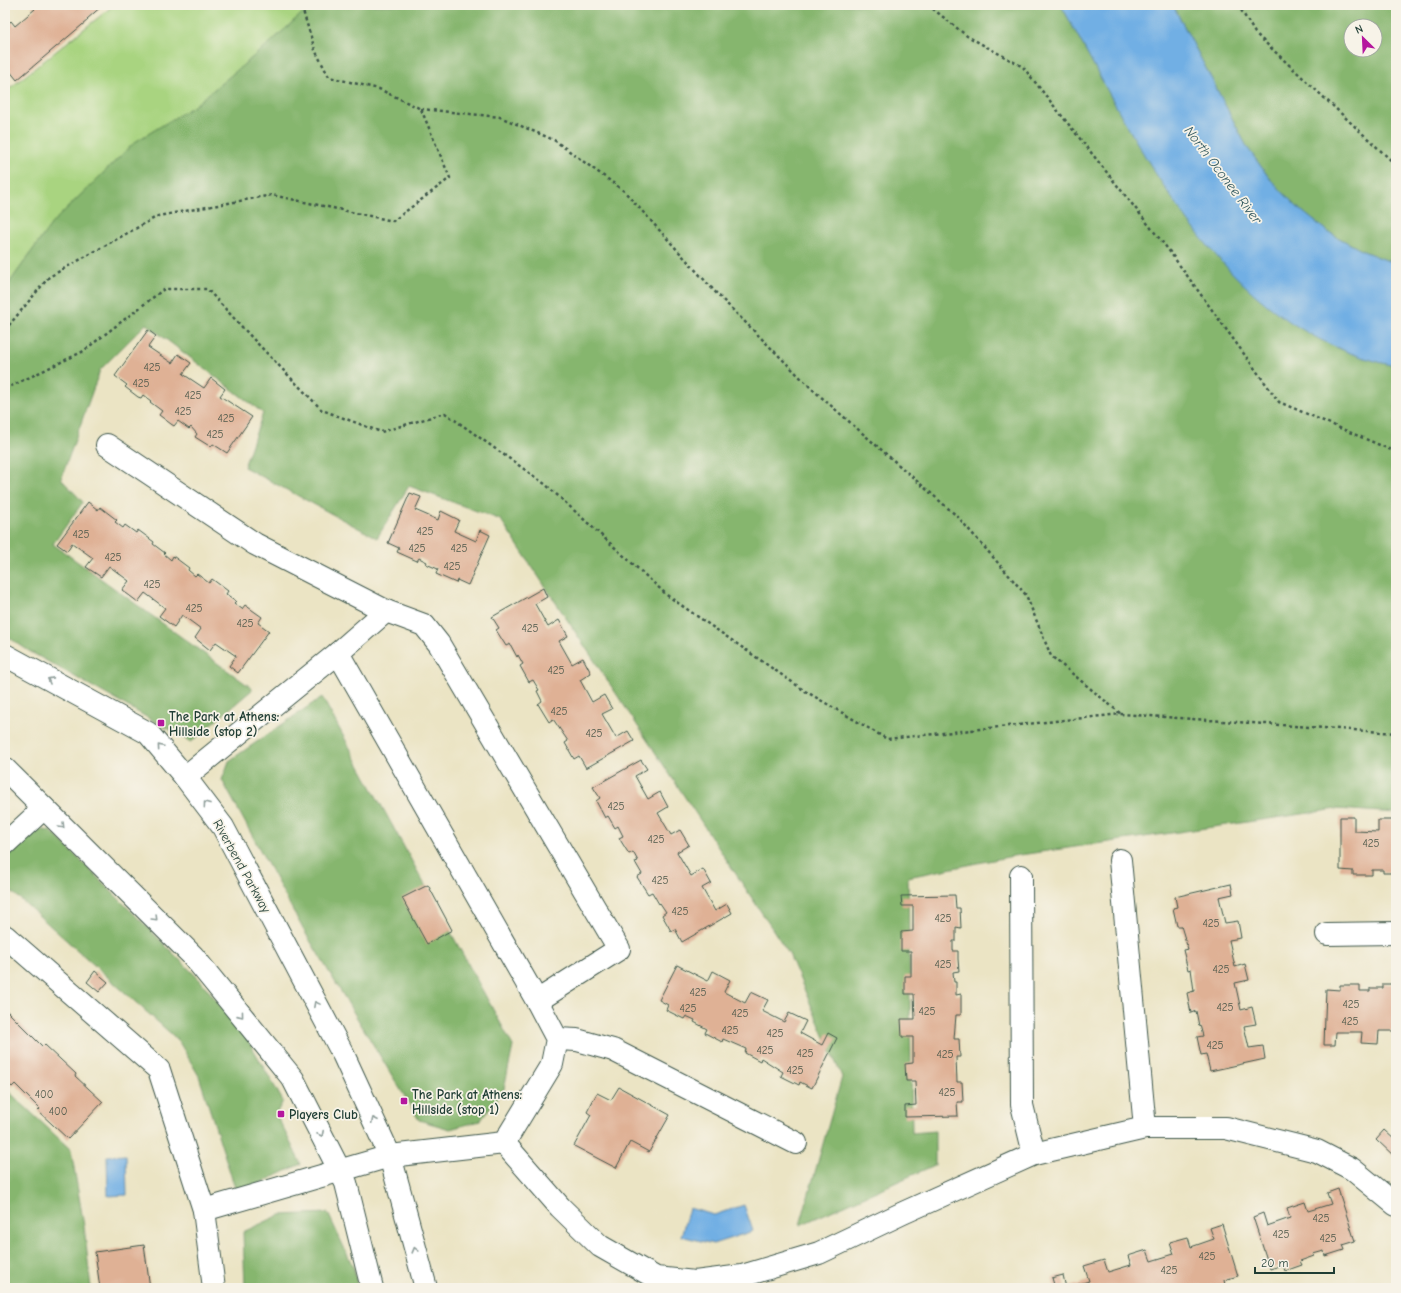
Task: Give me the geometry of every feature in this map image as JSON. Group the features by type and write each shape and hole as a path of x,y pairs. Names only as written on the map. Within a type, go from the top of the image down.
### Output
{"street":[{"path":"107,445 255,544 386,611 424,625 439,644 619,949 537,1001"},
{"path":"185,777 338,653 386,611"},
{"path":"338,653 537,1001 556,1039 552,1064 504,1143"},
{"name":"Riverbend Parkway","path":"5,655 148,733 185,777 226,834 343,1054 390,1156 426,1288"},
{"path":"5,769 193,956 293,1080 346,1183 372,1288"},
{"path":"5,844 44,808"},
{"path":"1120,860 1145,1128"},
{"path":"1021,876 1022,1105 1034,1154"},
{"path":"1327,934 1396,933"},
{"path":"5,936 159,1070 204,1210 214,1288"},
{"path":"556,1039 576,1040 613,1050 796,1143"},
{"path":"504,1143 560,1207 600,1246 656,1278 695,1282 742,1276 819,1253 1034,1154 1145,1128 1226,1128 1317,1151 1352,1169 1396,1205"},
{"path":"204,1210 390,1156 504,1143"}],"path":[{"path":"303,5 303,11 315,50 330,77 379,89 421,109 500,117 554,140 624,191 718,295 812,389 958,517 1026,595 1051,656 1121,714"},
{"path":"928,5 967,36 1023,67 1168,248 1279,402 1396,452"},
{"path":"1238,5 1255,33 1396,165"},
{"path":"5,330 49,277 158,216 272,195 393,220 450,178 421,109"},
{"path":"5,389 82,352 164,289 208,289 256,342 322,410 381,432 445,413 545,484 668,596 805,691 887,739 1121,714 1396,733"}],"green space":[{"path":"114,5 311,5 271,42 194,106 135,142 52,223 5,289 5,92"},
{"path":"311,5 1061,5 1122,116 1155,172 1192,225 1233,273 1280,314 1334,346 1396,366 1396,813 1337,809 1013,856 908,877 912,1133 935,1131 935,1165 800,1225 842,1077 789,954 501,520 409,486 377,538 244,467 263,413 146,324 100,370 61,479 83,502 53,544 253,689 191,742 29,651 5,635 5,289 52,223 135,142 194,106 271,42"},
{"path":"1173,5 1396,5 1396,264 1363,251 1328,232 1297,207 1270,179 1247,147"},
{"path":"322,697 513,1046 504,1089 480,1121 450,1129 419,1120 303,929 222,780 229,761"},
{"path":"37,829 51,831 200,980 248,1040 283,1101 276,1114 301,1164 237,1194 199,1076 178,1040 9,889 5,891 5,855 26,834"},
{"path":"5,1088 71,1150 84,1226 91,1288 5,1288"},
{"path":"328,1213 354,1269 358,1288 245,1288 243,1232 280,1215"}],"water":[{"name":"North Oconee River","path":"1061,5 1173,5 1247,147 1270,179 1297,207 1328,232 1363,251 1396,264 1396,366 1334,346 1280,315 1233,274 1192,226 1155,172 1122,116"},
{"path":"126,1155 127,1195 108,1196 107,1156"},
{"path":"744,1205 753,1231 713,1244 681,1236 689,1208 714,1215"}],"building":[{"path":"31,5 103,5 87,19 88,20 17,80 5,65 5,27 11,21 15,26 35,9"},
{"path":"148,330 156,336 148,347 172,363 178,354 191,363 183,374 204,388 211,378 225,389 220,396 252,417 227,453 213,444 211,447 195,437 197,434 191,427 189,429 178,421 174,426 171,424 159,415 162,411 150,402 151,401 143,395 141,398 138,397 125,387 127,385 115,376"},
{"path":"410,493 421,497 415,510 438,520 441,511 459,520 454,531 476,541 480,530 490,535 468,585 457,580 456,583 436,574 438,569 426,564 427,562 419,558 417,561 397,552 399,548 388,543"},
{"path":"88,502 98,510 100,507 117,520 115,522 123,528 125,525 136,533 138,530 154,542 153,544 165,553 164,554 171,560 173,556 189,568 188,570 195,576 197,574 209,583 212,579 228,591 226,594 236,601 234,603 242,609 245,605 262,617 258,623 269,631 238,673 229,666 236,656 216,642 210,650 195,638 201,629 182,615 174,627 159,616 165,608 145,593 138,602 122,590 129,581 109,566 101,577 86,567 93,558 72,543 67,551 57,544"},
{"path":"543,588 547,597 535,604 548,627 559,620 568,636 559,641 572,664 583,658 591,673 580,680 592,702 604,695 612,709 602,714 616,738 628,731 634,741 586,768 579,756 574,759 565,743 568,741 553,719 549,722 538,704 542,701 537,691 539,690 533,680 529,682 520,666 523,664 518,655 517,657 510,644 506,646 496,630 499,628 492,617"},
{"path":"641,760 647,769 635,776 648,799 660,792 668,807 658,813 671,835 680,830 689,845 677,852 691,876 703,869 711,883 702,888 715,911 727,904 732,913 682,942 675,929 671,931 662,915 666,912 660,903 659,904 652,892 648,894 637,877 642,874 635,862 638,861 633,852 629,854 619,838 623,836 618,826 615,828 608,816 605,818 596,801 600,798 593,787"},
{"path":"1340,817 1354,817 1354,831 1378,832 1378,820 1396,820 1396,873 1383,873 1383,870 1372,870 1372,875 1353,875 1353,871 1340,870"},
{"path":"1231,884 1233,894 1219,897 1225,923 1238,921 1241,938 1229,940 1235,967 1245,964 1249,980 1235,983 1241,1010 1252,1007 1256,1024 1244,1026 1249,1048 1263,1046 1265,1059 1210,1071 1206,1054 1201,1055 1197,1037 1203,1036 1196,1011 1191,1013 1187,993 1194,991 1191,969 1188,970 1183,950 1188,949 1181,926 1177,926 1173,908 1177,907 1175,897"},
{"path":"428,885 452,930 427,944 402,898"},
{"path":"955,895 956,908 960,908 961,928 956,927 956,941 953,941 953,951 958,951 959,971 953,972 954,982 956,982 956,995 961,994 961,1015 956,1015 954,1039 959,1039 960,1057 956,1057 957,1082 962,1082 963,1102 957,1102 958,1116 905,1117 905,1106 916,1105 915,1081 906,1081 905,1064 913,1063 913,1037 902,1037 901,1019 915,1019 914,994 905,994 905,976 911,976 911,951 901,951 901,932 913,931 913,906 902,906 901,896"},
{"path":"677,965 708,981 713,971 730,980 724,992 745,1003 751,992 768,1000 762,1011 784,1022 789,1013 806,1021 800,1033 822,1045 828,1033 837,1038 812,1088 800,1082 799,1085 781,1076 783,1072 761,1058 760,1061 745,1053 746,1049 723,1039 722,1042 705,1033 707,1029 694,1022 695,1020 686,1016 684,1019 666,1010 668,1005 659,1000"},
{"path":"95,971 108,982 99,992 87,982"},
{"path":"1383,984 1396,984 1396,1031 1379,1031 1378,1044 1361,1043 1362,1032 1336,1032 1335,1045 1324,1045 1326,989 1340,990 1340,985 1360,985 1360,991 1370,991 1370,988 1383,988"},
{"path":"5,1009 43,1047 45,1045 76,1074 75,1076 103,1102 68,1139 38,1111 40,1109 15,1084 12,1087 5,1080"},
{"path":"619,1087 670,1115 649,1152 630,1142 616,1168 574,1146 591,1115 587,1112 597,1093 611,1100"},
{"path":"1384,1130 1396,1141 1396,1158 1376,1139"},
{"path":"1338,1189 1355,1241 1342,1245 1344,1250 1325,1256 1324,1251 1313,1254 1314,1256 1300,1261 1302,1265 1285,1271 1283,1265 1270,1269 1253,1217 1263,1213 1267,1226 1290,1218 1287,1208 1305,1202 1308,1211 1331,1204 1327,1193"},
{"path":"1222,1224 1238,1276 1224,1280 1225,1285 1215,1288 1066,1288 1089,1281 1084,1266 1104,1260 1108,1272 1131,1265 1128,1256 1147,1250 1151,1261 1174,1254 1170,1242 1188,1237 1191,1247 1214,1239 1210,1228"},
{"path":"144,1245 150,1288 100,1288 95,1252"},
{"path":"1063,1275 1066,1288 1055,1288 1052,1278"}],"place":[{"name":"The Park at Athens: Hillside (stop 2)","path":"161,723"},
{"name":"The Park at Athens: Hillside (stop 1)","path":"404,1101"},
{"name":"Players Club","path":"281,1114"}]}
